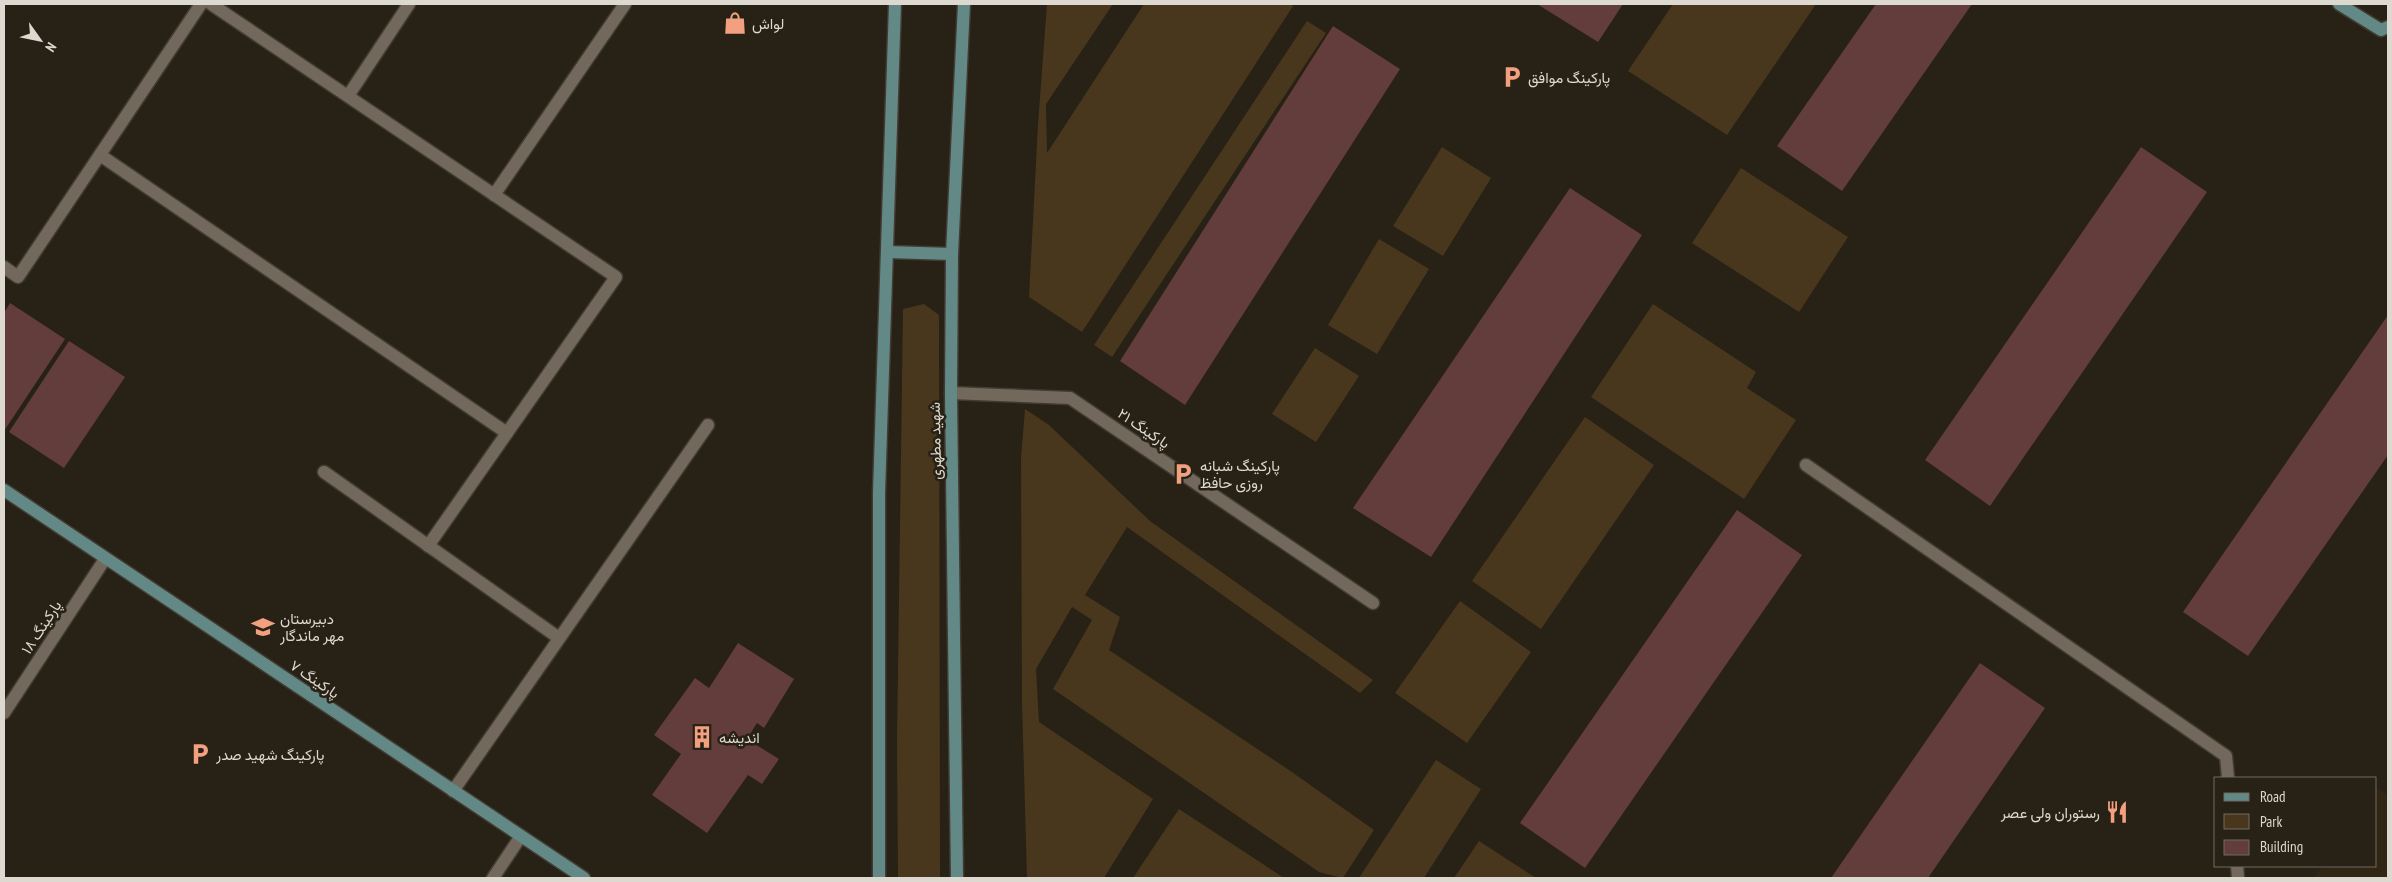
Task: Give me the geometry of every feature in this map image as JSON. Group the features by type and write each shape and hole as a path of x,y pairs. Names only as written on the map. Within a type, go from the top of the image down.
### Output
{"main road":[{"path":"879,878 880,493 895,4"},
{"name":"شهید مطهری","path":"957,878 951,393 952,254 964,4"},
{"path":"2339,4 2381,30 2388,27"},
{"path":"888,252 952,254"},
{"name":"پارکینگ ۷","path":"4,490 584,878"}],"street":[{"path":"4,267 18,276 201,4"},
{"path":"211,4 616,278 428,546"},
{"path":"348,96 408,4"},
{"path":"494,195 625,4"},
{"path":"100,154 507,433"},
{"name":"پارکینگ ۲۱","path":"951,393 1070,398 1373,603"},
{"path":"453,791 708,425"},
{"path":"1806,465 2226,756 2228,777"},
{"path":"324,472 559,638"},
{"name":"پارکینگ ۱۸","path":"4,713 105,559"},
{"path":"493,878 521,836"}],"shaded area":[{"path":"2377,788 2388,796 2388,878 2314,878 2321,867 2377,867"}],"green space":[{"path":"1047,4 1113,4 1046,104 1047,153 1144,4 1290,4 1293,6 1082,332 1029,297 1038,124"},
{"path":"1673,4 1816,4 1727,135 1628,71"},
{"path":"1307,21 1326,33 1112,357 1094,345"},
{"path":"1442,147 1491,178 1443,256 1393,226"},
{"path":"1741,168 1848,237 1799,312 1692,243"},
{"path":"1379,239 1429,269 1377,354 1328,325"},
{"path":"924,304 939,315 940,878 898,878 897,741 903,309"},
{"path":"1653,304 1756,372 1747,388 1796,420 1744,499 1591,397"},
{"path":"1315,348 1359,376 1316,442 1272,414"},
{"path":"1025,409 1049,425 1150,521 1373,680 1360,693 1127,527 1085,595 1120,617 1109,650 1289,770 1374,830 1343,878 1319,872 1053,689 1092,620 1072,607 1036,669 1039,722 1153,799 1104,878 1027,878 1022,702 1021,458"},
{"path":"1585,417 1654,465 1541,629 1472,581"},
{"path":"1460,601 1531,652 1467,743 1395,693"},
{"path":"1436,760 1481,789 1424,878 1359,878"},
{"path":"1179,809 1284,878 1133,878"},
{"path":"1479,841 1536,878 1454,878"}],"building":[{"path":"1537,4 1623,4 1598,42"},
{"path":"1876,4 1972,4 1842,191 1777,146"},
{"path":"1333,26 1400,69 1185,405 1120,361"},
{"path":"2141,147 2207,192 1990,506 1925,460"},
{"path":"1570,188 1642,235 1431,557 1353,508"},
{"path":"10,303 65,339 4,431 4,313"},
{"path":"2388,315 2388,455 2248,656 2183,612"},
{"path":"69,341 125,377 64,468 9,432"},
{"path":"1737,510 1802,555 1585,868 1520,823"},
{"name":"اندیشه","path":"738,643 794,679 764,728 757,723 747,739 779,759 762,784 748,775 707,833 652,795 681,754 654,735 695,678 709,688"},
{"path":"1980,663 2045,708 1928,878 1831,878"}],"place":[{"name":"لواش","path":"735,23"},
{"name":"پارکینگ موافق","path":"1512,77"},
{"name":"پارکینگ شبانه روزی حافظ","path":"1183,474"},
{"name":"دبیرستان مهر ماندگار","path":"263,627"},
{"name":"اندیشه","path":"702,737"},
{"name":"پارکینگ شهید صدر","path":"200,754"},
{"name":"رستوران ولی عصر","path":"2117,812"}]}
